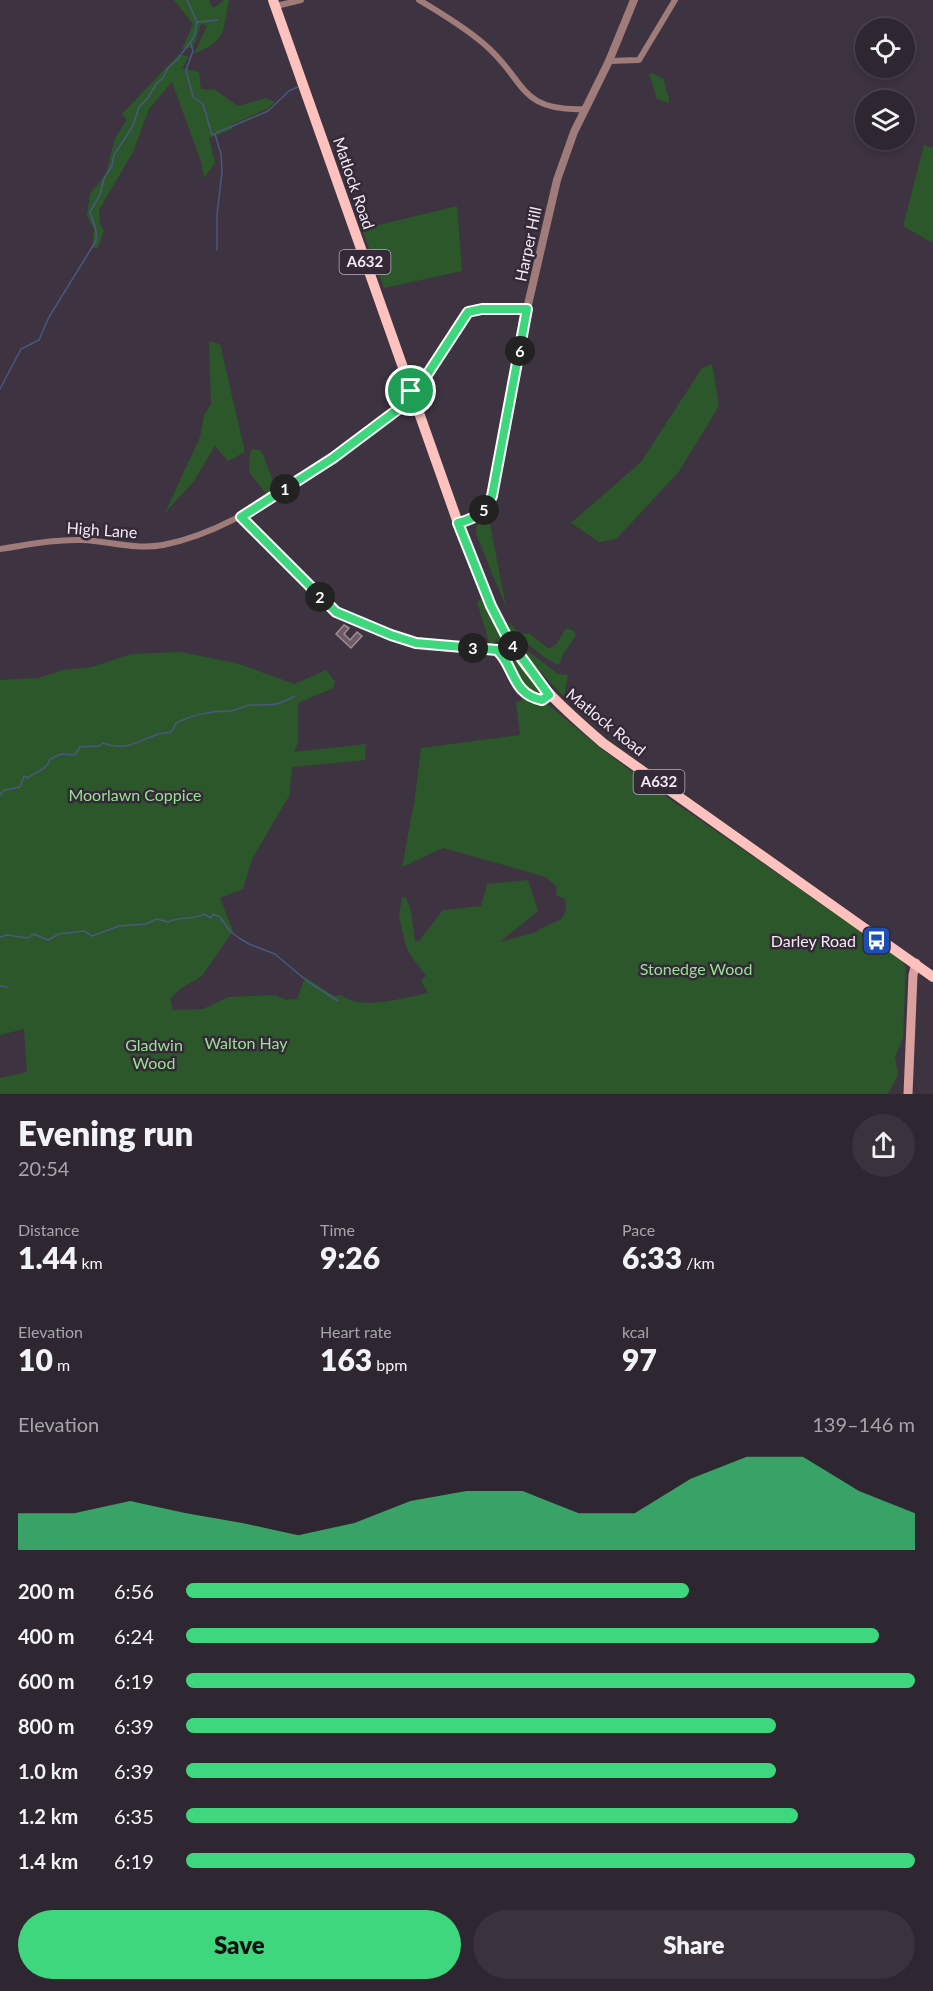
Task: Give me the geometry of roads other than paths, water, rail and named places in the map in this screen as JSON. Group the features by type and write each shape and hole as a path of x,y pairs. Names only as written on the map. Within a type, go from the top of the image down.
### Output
{"main road":[{"name":"Matlock Road","path":"274,3 458,523 491,606 508,639 549,695 603,743 933,977"},
{"path":"908,1094 913,975 916,963"}],"street":[{"path":"274,3 301,0"},
{"path":"419,0 485,45 524,92 537,102 565,110 585,109"},
{"name":"Harper Hill","path":"458,523 479,514 488,506 492,496 527,309 556,180 634,0"},
{"path":"609,61 639,60 675,0"},
{"name":"High Lane","path":"0,549 64,540 84,540 138,547 163,545 192,537 241,517 333,458 412,395 468,312 482,309 527,309"},
{"path":"241,517 336,612 416,643 497,650 519,687 531,698 542,700 549,695"}],"waterway":[{"path":"0,389 21,349 39,340 49,317 96,241 96,230 90,212 100,195 104,178 112,166 114,155 133,126 139,107 194,37 197,22 187,0"},
{"path":"198,22 218,20"},
{"path":"191,43 193,51 186,70 193,97 203,104 212,135 215,134 221,154 217,250"},
{"path":"216,133 268,111 289,91 298,87"},
{"path":"0,795 4,790 20,787 24,776 28,778 41,770 50,759 61,754 75,755 80,747 99,746 103,743 112,746 127,746 155,735 169,733 176,723 196,715 232,711 249,705 274,704 295,696"},
{"path":"0,937 7,935 28,938 34,934 48,940 59,934 84,931 92,936 119,926 146,924 157,919 168,922 204,914 211,918 213,914 220,917 230,931 239,938 275,954 307,981 338,1001"},
{"path":"0,986 7,987"}],"place":[{"name":"Darley Road","path":"877,941"}],"park label":[{"name":"Moorlawn Coppice","path":"135,795"},
{"name":"Stonedge Wood","path":"696,969"},
{"name":"Walton Hay","path":"246,1043"},
{"name":"Gladwin Wood","path":"154,1054"}]}
